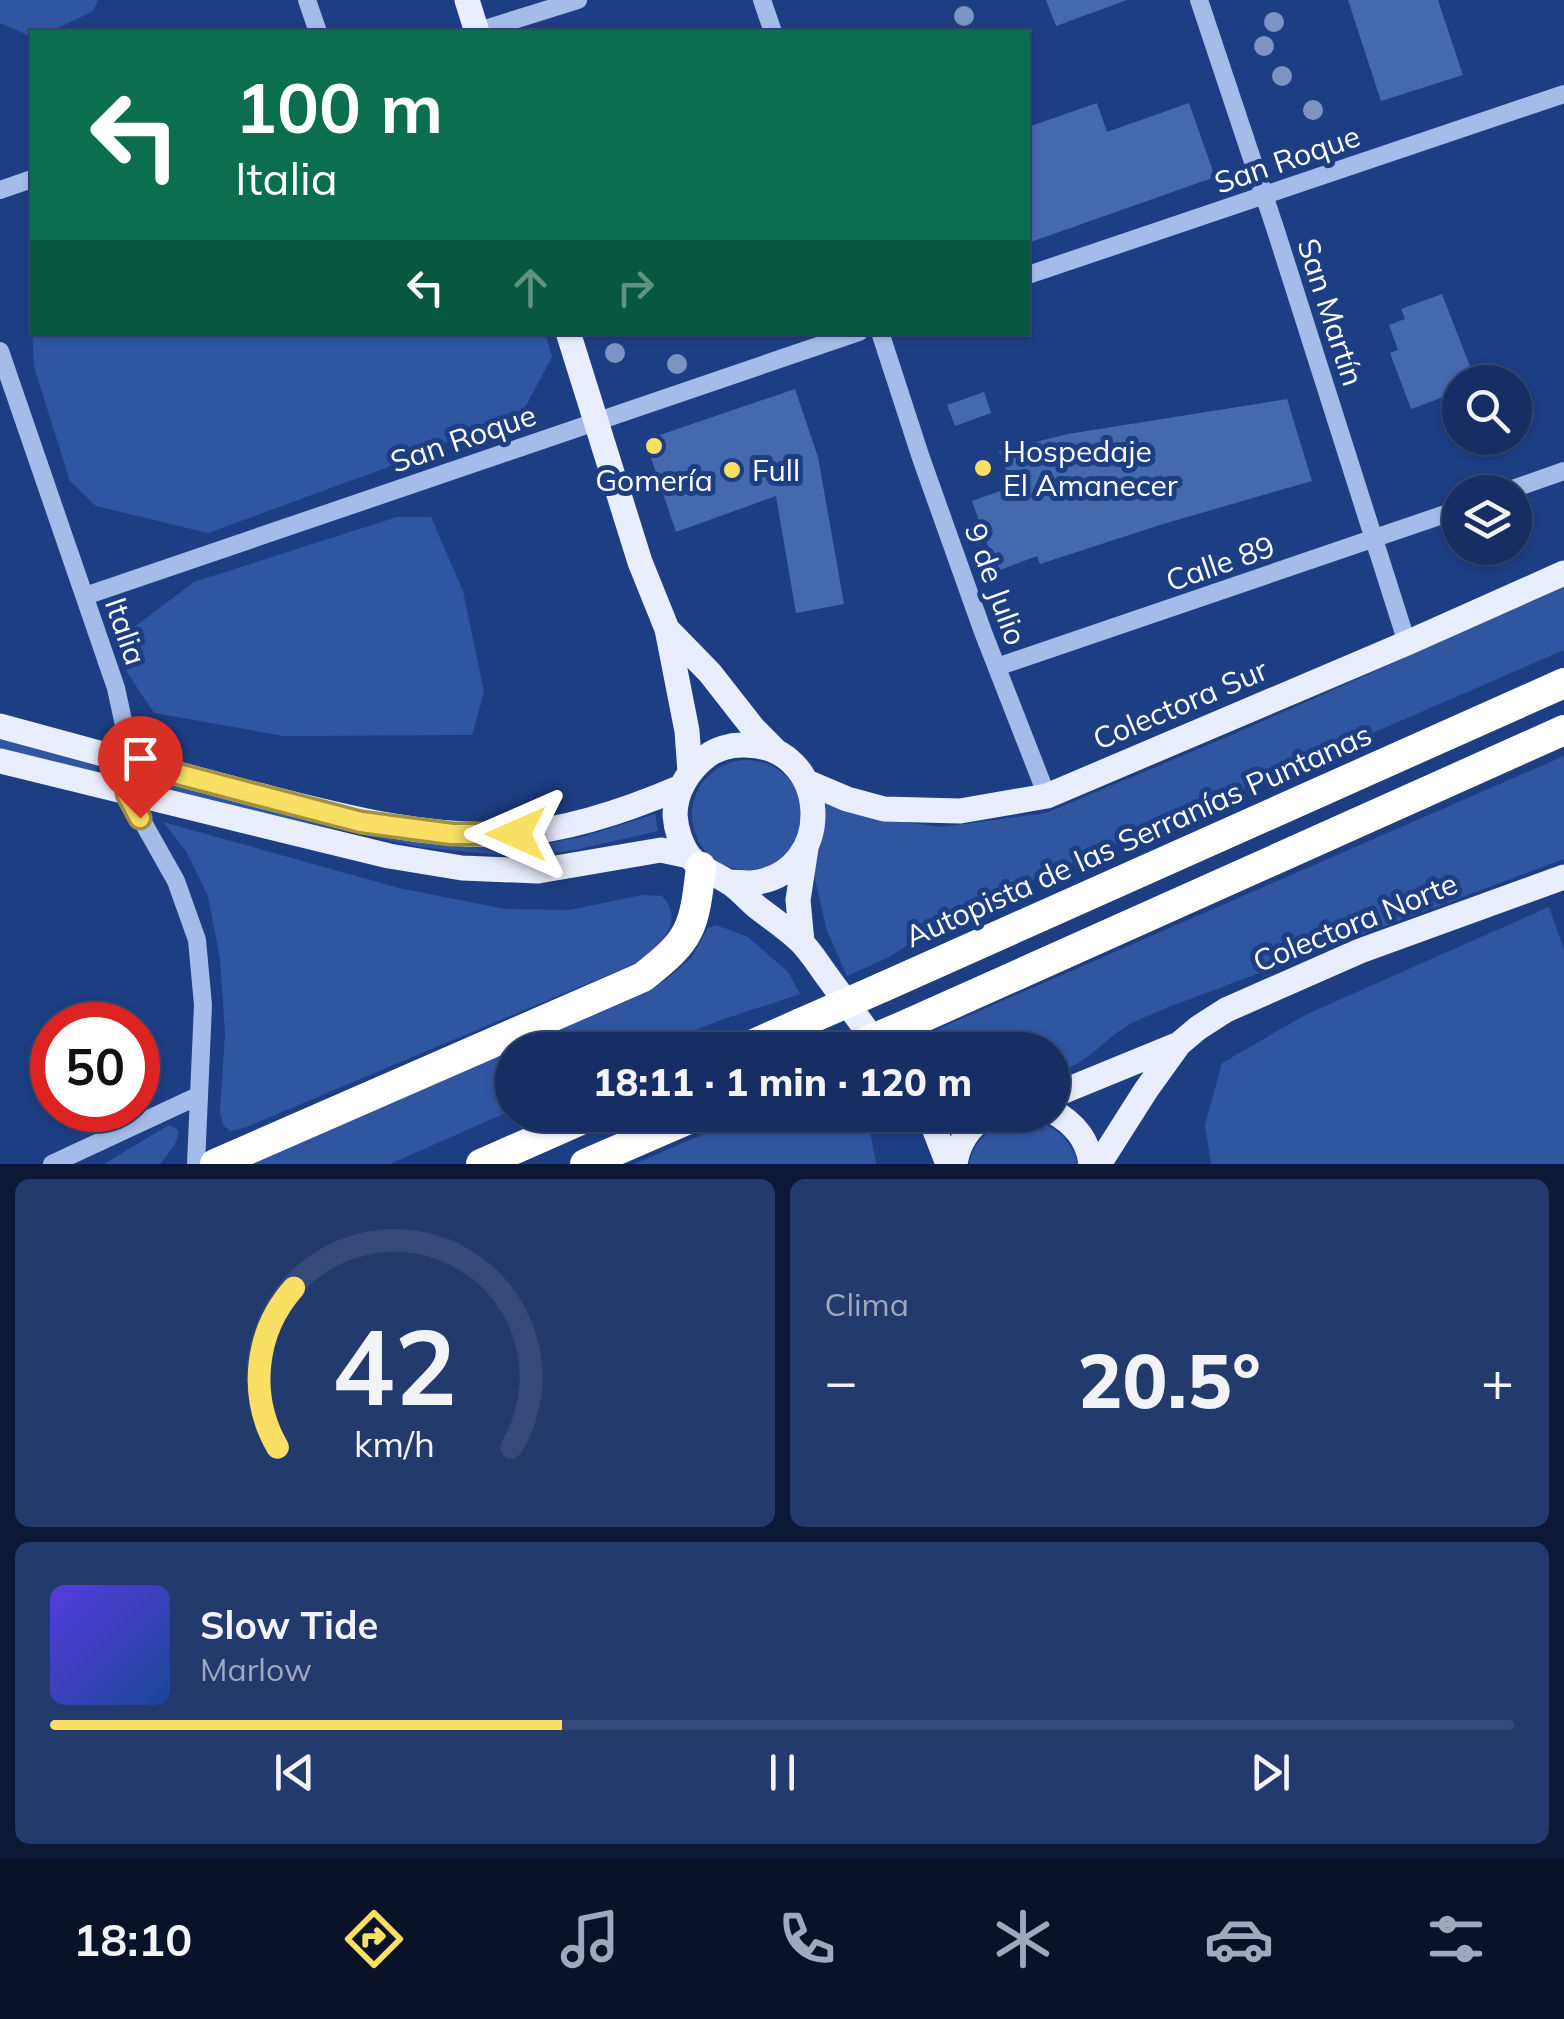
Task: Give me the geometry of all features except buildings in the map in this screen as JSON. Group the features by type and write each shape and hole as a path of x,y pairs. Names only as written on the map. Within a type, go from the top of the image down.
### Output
{"highway":[{"name":"Autopista de las Serranías Puntanas","path":"781,1032 1556,686"},
{"path":"889,1032 1564,730"},
{"path":"215,1164 643,977 674,953 686,936 696,914 706,868"},
{"path":"481,1164 553,1132"},
{"path":"586,1164 659,1132"}],"main road":[{"path":"467,0 475,30"},
{"path":"569,335 640,562 667,629 687,731 685,780 675,812 678,836 706,868 802,942 869,1032"},
{"name":"Colectora Sur","path":"807,782 848,800 884,809 960,811 1048,796 1564,573"},
{"path":"667,629 710,673 753,728 794,764 807,782 814,803 814,825 806,846 798,900 802,942"},
{"path":"0,726 361,822 452,834 516,834 578,822 642,804 685,780 710,753 732,745 776,751"},
{"path":"0,761 389,856 462,868 538,871 661,850 752,883 775,876 793,864 806,846"},
{"name":"Colectora Norte","path":"1099,1164 1179,1044 1226,1010 1360,951 1564,877"},
{"name":"Colectora Norte","path":"1070,1089 1179,1044"},
{"path":"1070,1122 1081,1134 1092,1164"},
{"path":"937,1132 951,1164"},
{"path":"951,1164 968,1132"}],"street":[{"path":"308,0 317,30"},
{"path":"482,30 578,0"},
{"path":"762,0 773,30"},
{"name":"San Martín","path":"1198,0 1408,642"},
{"name":"San Roque","path":"1030,275 1564,94"},
{"path":"0,190 30,180"},
{"name":"San Roque","path":"85,596 850,335"},
{"name":"9 de Julio","path":"881,335 921,458 1048,796"},
{"name":"Italia","path":"0,351 116,688 132,762 127,794"},
{"path":"1532,482 1564,471"},
{"name":"Calle 89","path":"997,667 1442,515"},
{"path":"127,794 176,881 197,940 203,1005 196,1164"},
{"path":"52,1164 198,1096"}],"shaded area":[{"path":"0,0 98,0 93,11 54,30 30,30 30,36 0,23"},
{"path":"32,335 546,335 552,357 523,411 388,467 208,533 96,506 70,481 34,367"},
{"path":"397,517 431,517 463,591 484,692 472,735 284,736 154,713 125,669 129,631 194,582"},
{"path":"1564,587 1564,650 962,911 889,957 847,976 827,931 815,879 815,850 824,825 826,802 872,818 942,827 1046,813"},
{"path":"0,738 98,764 95,774 0,749"},
{"path":"1564,756 1564,859 1166,1008 1127,1026 1070,1066 1070,1032 931,1032"},
{"path":"747,760 768,764 786,776 798,794 802,815 798,836 786,854 768,866 747,870 726,866 708,854 696,836 692,815 696,794 708,776 726,764"},
{"path":"159,781 499,846 582,837 655,814 658,831 540,856 499,855 420,847 156,790"},
{"path":"163,822 399,888 505,909 569,910 643,895 662,896 672,914 671,923 641,961 230,1131 223,1125 220,1111 225,1033 220,959 208,896 186,851"},
{"path":"1549,907 1564,950 1564,1164 1211,1164 1205,1125 1222,1063 1307,1014"},
{"path":"716,925 748,937 788,972 800,994 691,1032 553,1032 666,980 692,957 708,928"},
{"path":"495,1056 495,1118 390,1164 241,1164"},
{"path":"169,1125 179,1133 160,1164 104,1164 160,1132"},
{"path":"708,1132 870,1132 876,1164 634,1164"},
{"path":"990,1132 1058,1132 1071,1147 1078,1164 969,1164"}],"place":[{"name":"Gomería","path":"654,446"},
{"name":"Hospedaje El Amanecer","path":"983,468"},
{"name":"Full","path":"732,470"}],"route":[{"path":"140,818 127,794 132,762 361,822 452,834 516,834"}]}
